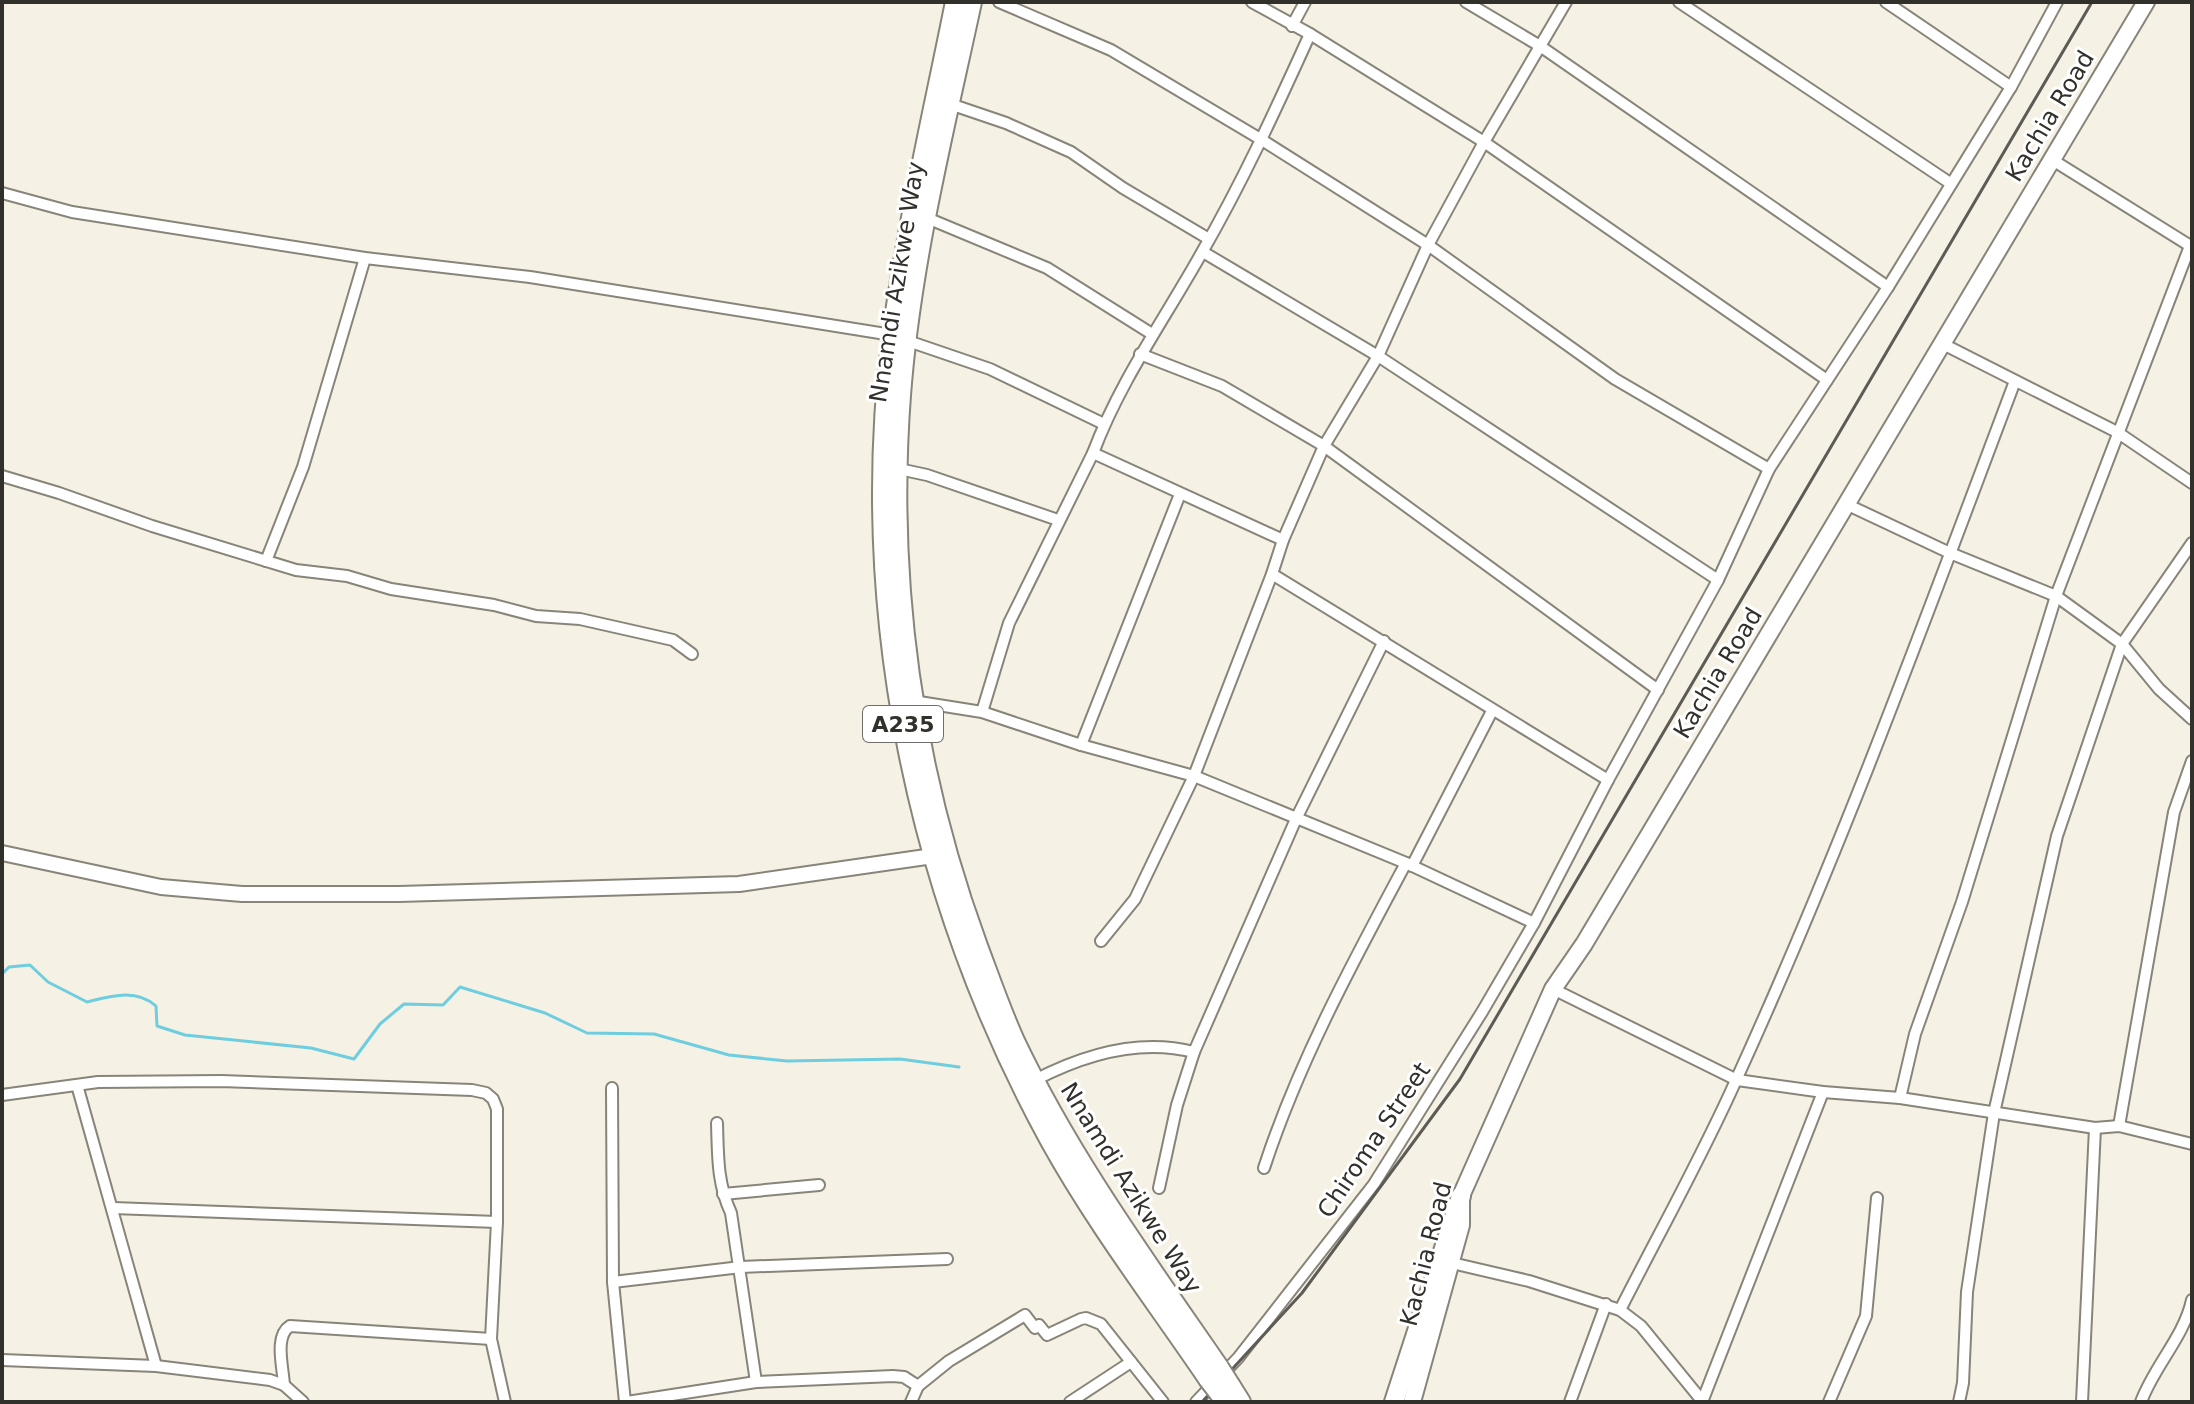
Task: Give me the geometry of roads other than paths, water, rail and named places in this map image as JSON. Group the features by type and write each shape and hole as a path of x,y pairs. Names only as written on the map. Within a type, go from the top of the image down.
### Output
{"highway":[{"name":"Nnamdi Azikwe Way","path":"955,2 882,465 887,608 905,741 933,856 978,988 1016,1077 1051,1144 1088,1204 1230,1397"},
{"name":"Nnamdi Azikwe Way","path":"972,2 900,338 899,564 913,701 940,828 997,997 1035,1080 1102,1198 1213,1373"},
{"path":"1394,1402 1461,1196"}],"main road":[{"name":"Kachia Road","path":"1412,1402 1452,1263 1461,1225 1461,1196 1553,989 1584,944 1848,505 2146,2"}],"street":[{"path":"999,2 1111,50 1262,140 1428,245 1615,379 1769,469"},
{"path":"1252,2 1310,34 1484,142 1827,380"},
{"path":"1292,26 1305,2"},
{"path":"1466,2 1540,46 1888,287"},
{"path":"1101,941 1135,899 1194,776 1283,540 1324,446 1378,356 1428,245 1484,142 1566,2"},
{"path":"1679,2 1950,183"},
{"path":"1886,2 2011,87"},
{"name":"Chiroma Street","path":"1196,1402 1238,1358 1374,1184 1482,1012 1534,923 1718,580 1769,469 1888,287 2011,87 2057,2"},
{"path":"982,712 1009,623 1093,453 1104,424 1140,354 1203,252 1262,140 1310,34"},
{"path":"950,104 1006,123 1071,152 1123,188 1209,239"},
{"path":"1900,1098 1915,1034 1962,902 2056,596 2191,246 2051,159"},
{"path":"2,193 72,212 365,258 530,277 900,338 990,369 1104,424"},
{"path":"927,218 1047,268 1152,334"},
{"path":"1203,252 1378,356 1718,580"},
{"path":"266,561 303,467 365,258"},
{"path":"1943,344 2117,432 2192,483"},
{"path":"1140,354 1222,386 1324,446 1658,690"},
{"path":"1620,1310 1737,1080 1878,742 2015,381"},
{"path":"1093,453 1283,540"},
{"path":"899,469 927,475 1058,520"},
{"path":"2,476 307,572 347,576 391,589 494,605 536,616 580,619 673,640 692,654"},
{"path":"1081,745 1180,494"},
{"path":"1848,505 1950,553 2056,596 2122,644 2159,689 2192,719"},
{"path":"1959,1402 1963,1383 1967,1292 1994,1113 2057,836 2122,644 2192,543"},
{"path":"1272,574 1608,780"},
{"path":"1159,1188 1177,1105 1194,1052 1296,819 1384,641"},
{"path":"913,701 982,712 1081,745 1194,776 1409,864 1534,923"},
{"path":"1264,1168 1280,1118 1339,989 1492,711"},
{"path":"2119,1126 2174,812 2192,761"},
{"path":"2,853 161,887 242,894 399,894 739,884 933,856"},
{"path":"1553,989 1737,1080 1823,1092 1900,1098 2095,1128 2119,1126 2192,1144"},
{"path":"1035,1080 1060,1067 1109,1051 1175,1047 1194,1052"},
{"path":"2,1095 98,1082 221,1081 486,1093 497,1109 497,1222 491,1339 505,1402"},
{"path":"77,1085 156,1366"},
{"path":"612,1088 613,1282 626,1402 756,1382 893,1376 904,1377 918,1386"},
{"path":"1452,1263 1529,1281 1620,1310 1641,1326 1703,1402 1823,1092"},
{"path":"717,1123 718,1173 731,1213 741,1267 756,1382"},
{"path":"2082,1402 2095,1128"},
{"path":"723,1194 819,1185"},
{"path":"1829,1402 1866,1316 1877,1198"},
{"path":"113,1208 497,1222"},
{"path":"613,1282 741,1267 947,1259"},
{"path":"2141,1402 2149,1380 2188,1318 2192,1300"},
{"path":"1570,1402 1606,1304"},
{"path":"911,1402 918,1386 959,1355 1025,1315 1035,1328 1039,1325 1047,1335 1081,1319 1101,1324 1163,1402"},
{"path":"284,1385 281,1337 284,1328 290,1326 491,1339"},
{"path":"2,1360 156,1366 270,1380 284,1385 303,1402"},
{"path":"1070,1402 1131,1362"}],"waterway":[{"path":"2,974 9,967 30,965 48,982 87,1002 123,995 140,997 156,1006 157,1026 185,1035 311,1048 354,1059 380,1024 404,1004 443,1005 460,987 545,1013 587,1033 654,1034 729,1055 787,1061 900,1059 959,1067"}],"railway":[{"path":"1202,1402 1302,1293 1460,1079 2092,2"}]}
